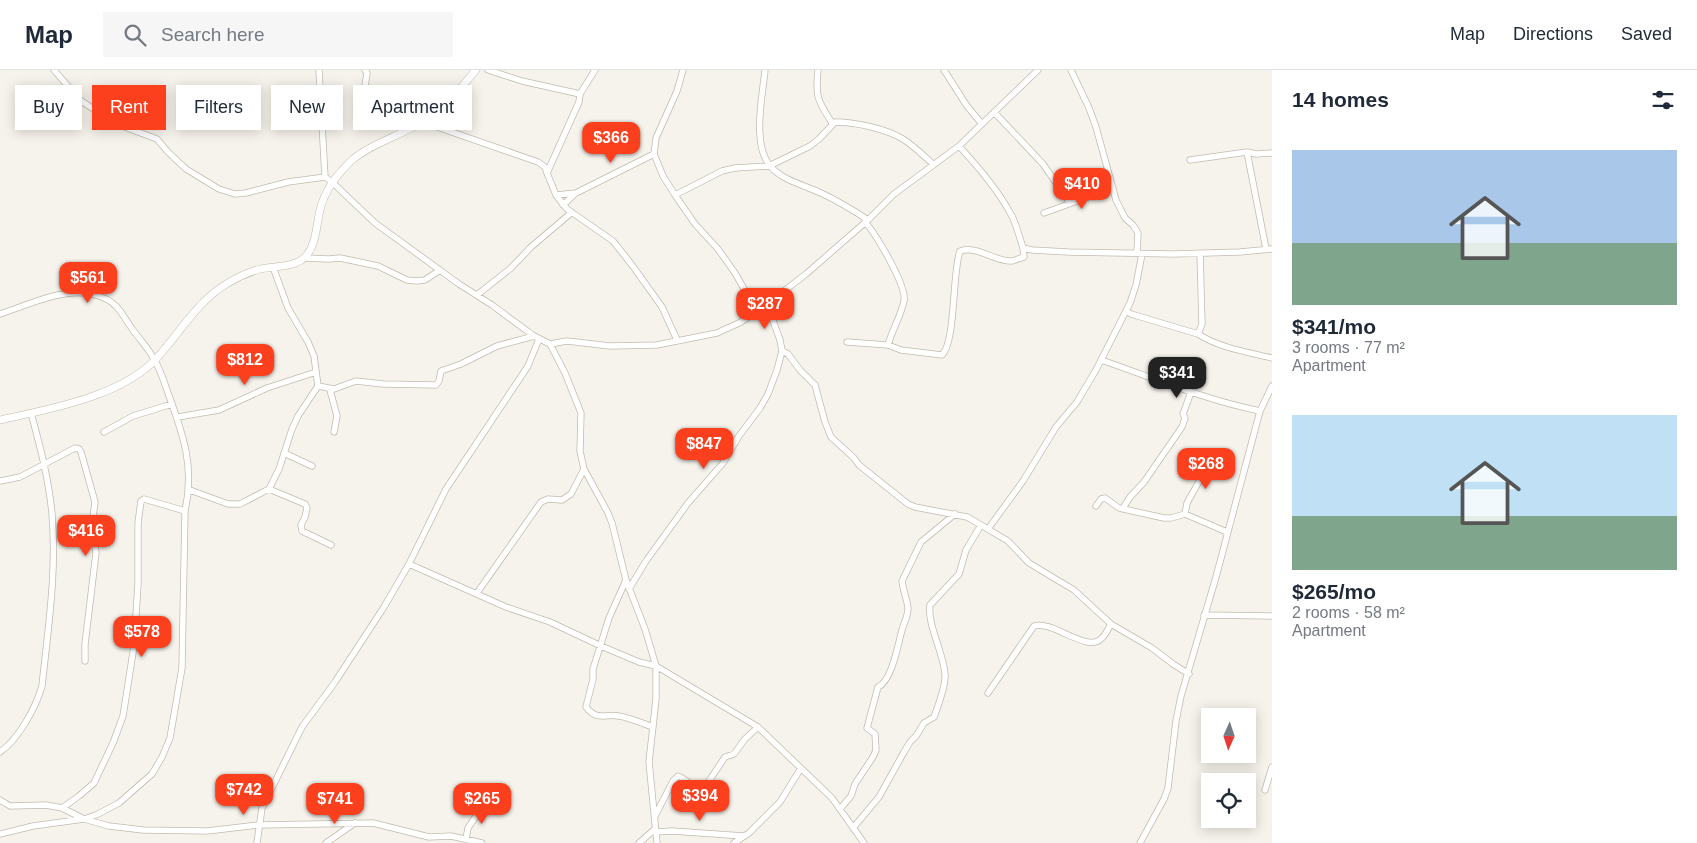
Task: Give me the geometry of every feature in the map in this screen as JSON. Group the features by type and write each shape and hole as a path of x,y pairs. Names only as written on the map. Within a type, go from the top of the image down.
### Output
{"street":[{"path":"54,70 75,96 107,120 157,139 186,169 220,189 236,194 246,193 288,182 324,177 332,182 375,223 536,338 550,344 567,342 610,346 657,345 717,333 741,322 767,304 827,256 894,194 959,146 1038,70"},
{"path":"319,70 324,177"},
{"path":"365,85 366,70"},
{"path":"464,85 476,70"},
{"path":"488,70 522,82 580,94"},
{"path":"547,173 579,102 580,94 595,70"},
{"path":"683,70 677,91 656,138 654,154 663,176 675,195 695,224 718,249 735,273 756,310"},
{"path":"765,70 760,137 763,154 769,166 779,176 841,203 867,221 882,244 903,290 905,300 888,345"},
{"path":"818,70 817,96 819,103 832,123"},
{"path":"944,70 967,106 982,124"},
{"path":"988,529 1023,481 1056,427 1077,402 1126,311 1136,285 1140,253 1138,233 1125,218 1113,188 1096,127 1071,70"},
{"path":"994,112 1043,164 1070,203"},
{"path":"675,195 722,171 735,168 769,166 810,146 819,139 832,123 836,122 875,128 903,139 933,164"},
{"path":"305,258 315,238 322,204 332,182 354,159 407,130"},
{"path":"446,130 538,162 544,167 556,195 563,205 571,213 613,241 662,307 677,340"},
{"path":"848,342 888,345 901,350 942,355 946,352 950,335 960,251 976,251 1013,261 1024,257 1013,218 983,172 959,146"},
{"path":"1023,248 1068,252 1140,253 1200,253 1269,249 1246,152"},
{"path":"1190,160 1246,152 1272,153"},
{"path":"563,205 576,193 654,154"},
{"path":"1044,213 1113,188"},
{"path":"556,195 576,193"},
{"path":"477,295 511,268 531,247 571,213"},
{"path":"1198,334 1202,324 1200,253"},
{"path":"0,420 87,398 115,388 135,376 155,360 206,301 226,284 258,270 296,263 305,258 340,258 378,266 406,280 425,280 440,270"},
{"path":"190,490 228,504 240,504 269,490 275,481 298,416 318,386 314,356 288,308 273,267"},
{"path":"0,314 57,295 81,292 100,296 115,304 155,360 178,417 186,448 190,490 185,511 182,668 170,738 162,756 152,774 119,802 96,815 84,819 33,826 0,834"},
{"path":"629,589 646,561 688,503 723,463 739,436 760,408 774,378 782,351 767,304"},
{"path":"1126,311 1198,334 1206,340 1226,347 1272,358"},
{"path":"318,386 330,390 356,381 383,384 436,385 441,371 445,369 462,364 497,346 536,338"},
{"path":"257,843 262,808 302,727 335,682 384,607 409,564 446,489 528,366 536,338"},
{"path":"550,344 565,373 581,413 580,451 584,469 612,523 626,580 645,629 656,666 654,727 649,762 658,843"},
{"path":"782,351 788,354 814,385 831,437 859,465 908,504 967,517 988,529 1008,542 1030,564 1074,590 1111,624 1152,648 1172,664 1189,674"},
{"path":"1101,360 1191,392 1260,412"},
{"path":"178,417 219,410 266,388 316,372"},
{"path":"1140,843 1168,788 1176,720 1181,696 1189,674 1260,412 1272,386"},
{"path":"330,390 337,416 334,432"},
{"path":"1123,508 1144,482 1182,427 1185,418 1183,414 1191,392"},
{"path":"104,432 133,416 172,404"},
{"path":"0,752 12,741 38,699 42,686 50,604 53,544 51,502 31,413"},
{"path":"0,481 20,477 44,466 74,448 79,449 81,452 95,502 92,525 96,553 85,660"},
{"path":"284,453 312,466"},
{"path":"1185,514 1187,503 1211,460"},
{"path":"477,593 542,502 548,499 562,500 571,494 584,469"},
{"path":"269,490 305,504 307,508 301,525 302,531 331,545"},
{"path":"1096,506 1101,499 1105,498 1119,508 1164,518 1185,514 1227,532"},
{"path":"62,808 94,782 123,716 134,646 138,584 138,523 141,501 144,499 185,511"},
{"path":"840,809 851,796 855,784 876,750 875,734 867,728 875,694 890,672 907,616 908,606 902,581 921,542 954,514"},
{"path":"853,828 879,798 910,742 924,723 931,721 934,717 945,682 945,675 940,646 930,615 930,605 959,574 966,550 981,525"},
{"path":"409,564 506,607 550,622 639,662 656,666 758,727 832,798 862,840 854,843"},
{"path":"626,580 609,618 593,669 593,679 586,707 589,711 604,718 613,715 620,716 654,727"},
{"path":"1204,615 1272,616"},
{"path":"988,692 1034,626 1040,624 1047,625 1081,640 1094,642 1101,639 1111,624"},
{"path":"654,816 673,781 678,776 699,790 703,790 725,757 734,754 745,739 758,727"},
{"path":"1265,790 1272,767"},
{"path":"734,843 750,833 780,802 801,768"},
{"path":"470,841 468,828 488,798 498,805"},
{"path":"0,800 10,806 46,804 62,808 84,819 109,826 143,830 207,831 259,825 373,823 429,836 451,836 482,843"},
{"path":"326,843 355,823"},
{"path":"639,843 656,830 744,836"}]}
